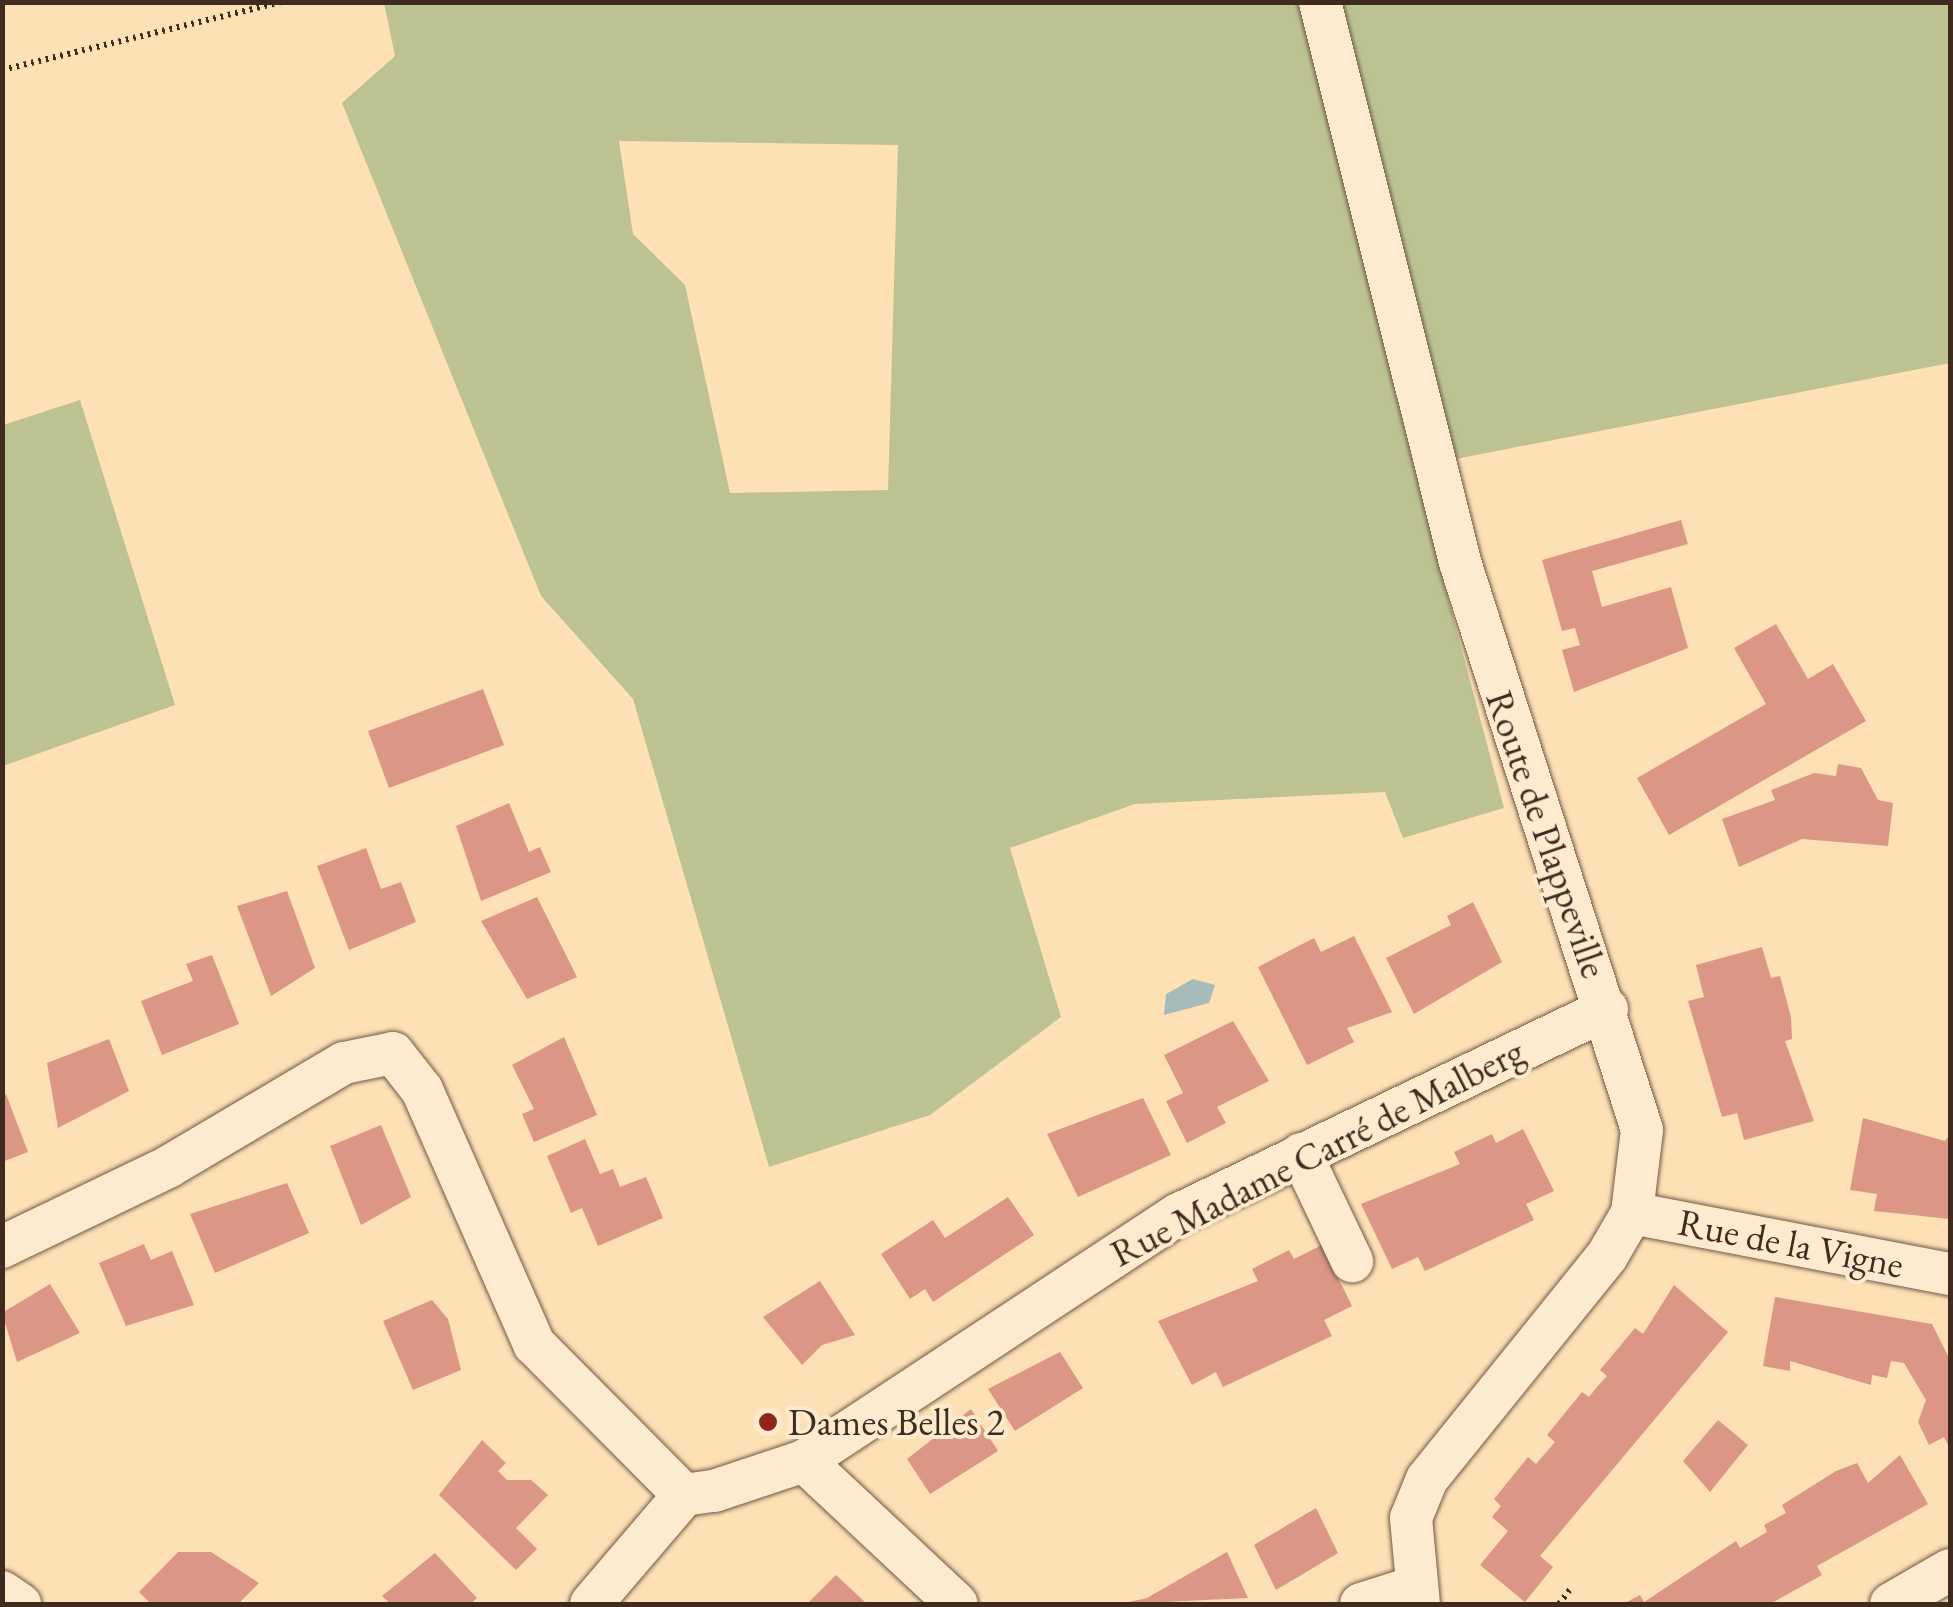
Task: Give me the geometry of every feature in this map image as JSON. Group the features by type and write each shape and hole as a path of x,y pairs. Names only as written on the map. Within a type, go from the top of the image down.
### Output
{"street":[{"name":"Route de Plappeville","path":"1320,2 1460,562 1607,1009 1642,1130 1632,1212"},
{"name":"Rue Madame Carré de Malberg","path":"684,1495 804,1461 1160,1226 1301,1154 1607,1009"},
{"path":"2,1247 168,1168 344,1062 393,1054 422,1090 534,1344 684,1495 591,1604"},
{"path":"1301,1154 1352,1262"},
{"path":"1361,1604 1415,1596 1410,1518 1427,1479 1632,1212"},
{"name":"Rue de la Vigne","path":"1632,1212 1950,1274"},
{"path":"804,1461 957,1604"},
{"path":"1890,1604 1950,1570"},
{"path":"2,1592 20,1604"}],"path":[{"path":"2,70 282,2"},
{"path":"1559,1604 1572,1588"}],"green space":[{"path":"384,3 1950,3 1950,363 1435,463 1441,572 1504,808 1403,838 1385,792 1135,804 1010,848 1061,1017 930,1115 769,1167 633,699 541,596 342,103 395,56","holes":["619,141 898,145 888,490 730,493 685,285 633,234"]},
{"path":"80,400 175,705 3,766 3,425"}],"shaded area":[{"path":"1193,979 1215,985 1209,1003 1164,1015 1166,994"}],"building":[{"path":"1681,520 1688,544 1592,571 1602,607 1671,587 1688,648 1574,692 1562,650 1580,645 1575,628 1562,631 1542,560"},
{"path":"1776,624 1808,679 1833,664 1866,721 1669,835 1637,778 1766,704 1734,648"},
{"path":"483,689 504,745 389,788 368,731"},
{"path":"1838,764 1861,768 1878,800 1893,803 1888,846 1802,839 1739,867 1722,819 1775,800 1771,790 1814,773 1836,776"},
{"path":"509,803 529,852 540,847 551,872 481,901 456,826"},
{"path":"366,848 381,889 401,882 416,922 349,950 317,866"},
{"path":"287,891 315,968 271,996 237,906"},
{"path":"537,897 577,977 527,999 481,921"},
{"path":"1473,902 1502,962 1414,1014 1386,958 1451,925 1447,916"},
{"path":"1354,936 1392,1012 1347,1028 1354,1042 1307,1065 1258,967 1314,938 1321,952"},
{"path":"1762,947 1771,978 1780,976 1791,1017 1792,1039 1785,1041 1814,1121 1744,1140 1737,1113 1722,1117 1688,1001 1704,997 1696,965"},
{"path":"212,955 239,1024 162,1055 141,1001 193,981 186,964"},
{"path":"1233,1021 1269,1081 1217,1107 1226,1123 1187,1143 1166,1101 1183,1093 1164,1055"},
{"path":"564,1037 597,1115 534,1142 522,1114 534,1109 512,1065"},
{"path":"109,1039 129,1091 58,1128 47,1063"},
{"path":"6,1094 28,1152 2,1162 2,1095"},
{"path":"1143,1098 1171,1155 1078,1197 1047,1134"},
{"path":"1863,1118 1945,1141 1950,1134 1950,1219 1874,1211 1877,1194 1850,1190"},
{"path":"381,1125 411,1197 361,1225 330,1146"},
{"path":"1523,1129 1554,1191 1526,1204 1534,1220 1425,1271 1418,1257 1392,1269 1361,1204 1460,1164 1454,1152 1492,1134 1496,1143"},
{"path":"585,1139 600,1174 613,1169 620,1187 646,1177 663,1218 598,1246 582,1208 571,1213 547,1156"},
{"path":"287,1183 309,1233 215,1273 190,1214"},
{"path":"1008,1197 1034,1235 933,1302 925,1289 910,1299 881,1254 933,1220 945,1238"},
{"path":"144,1244 151,1260 172,1251 194,1305 126,1326 99,1263"},
{"path":"1322,1245 1352,1306 1324,1320 1332,1336 1223,1387 1216,1372 1192,1385 1158,1321 1258,1281 1252,1269 1289,1250 1294,1259"},
{"path":"820,1281 855,1335 822,1345 802,1365 763,1317"},
{"path":"50,1284 80,1333 17,1362 2,1313"},
{"path":"1674,1285 1728,1332 1540,1556 1553,1567 1525,1602 1480,1565 1508,1531 1492,1517 1501,1506 1494,1499 1528,1457 1536,1464 1555,1442 1547,1435 1582,1392 1589,1397 1607,1376 1600,1370 1635,1328 1643,1334"},
{"path":"1775,1297 1932,1324 1950,1360 1950,1449 1944,1437 1929,1445 1918,1422 1926,1400 1904,1363 1891,1361 1887,1378 1872,1375 1871,1385 1790,1361 1790,1371 1763,1366"},
{"path":"432,1300 448,1319 461,1370 413,1390 383,1321"},
{"path":"1060,1352 1083,1388 1015,1431 988,1389"},
{"path":"971,1409 998,1451 930,1494 907,1459"},
{"name":"Dames Belles 2","path":"776,1411 781,1424 760,1433 755,1419"},
{"path":"1718,1420 1748,1445 1710,1492 1683,1461"},
{"path":"482,1440 506,1463 498,1471 507,1480 531,1480 548,1495 516,1528 537,1549 516,1570 439,1495"},
{"path":"1900,1455 1928,1504 1817,1566 1822,1575 1770,1604 1623,1604 1640,1595 1644,1602 1736,1541 1740,1548 1767,1532 1764,1525 1786,1513 1782,1505 1836,1471 1857,1463 1868,1483"},
{"path":"1316,1508 1338,1553 1276,1590 1254,1545"},
{"path":"178,1552 211,1552 259,1583 238,1604 151,1604 139,1592"},
{"path":"1227,1552 1248,1598 1120,1604 1147,1598"},
{"path":"435,1553 477,1598 470,1604 391,1604 382,1596"},
{"path":"836,1575 867,1604 807,1604"}],"place":[{"name":"Dames Belles 2","path":"768,1422"}]}
